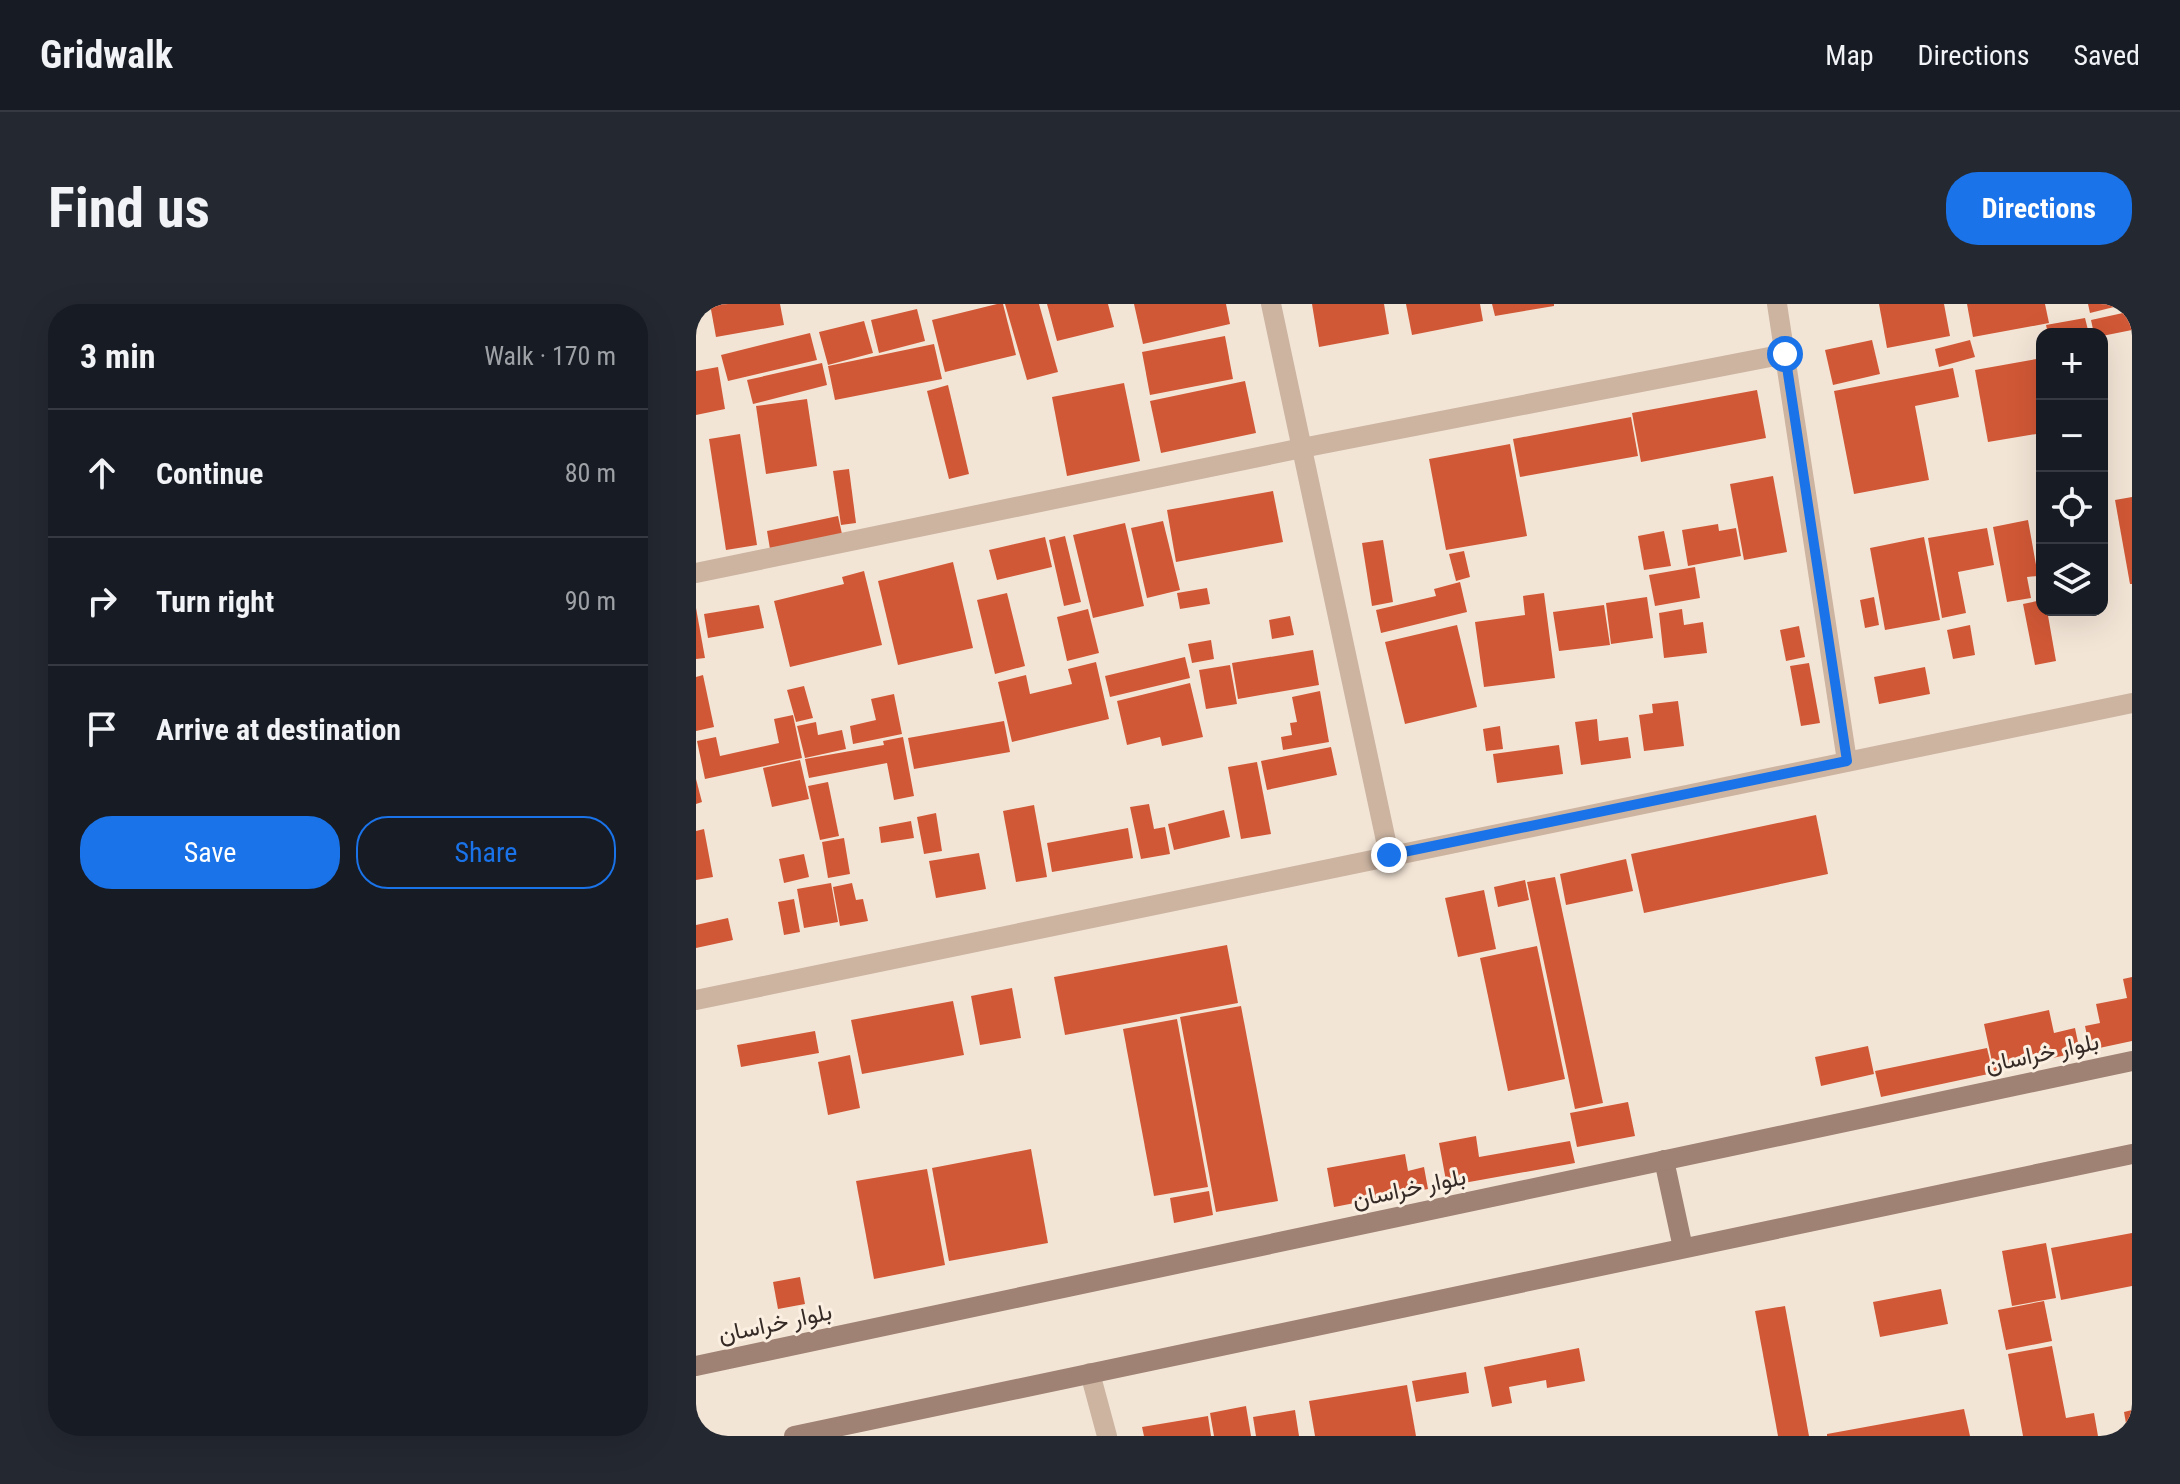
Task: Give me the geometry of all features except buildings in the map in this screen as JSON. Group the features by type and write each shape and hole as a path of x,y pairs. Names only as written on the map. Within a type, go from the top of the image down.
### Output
{"main road":[{"name":"بلوار خراسان","path":"696,1366 2132,1061"},
{"path":"794,1436 2132,1154"},
{"path":"1664,1160 1683,1248"}],"street":[{"path":"1271,304 1389,855"},
{"path":"1777,304 1847,761"},
{"path":"696,573 1302,448 1785,354"},
{"path":"696,1000 2132,703"},
{"path":"1090,1373 1107,1436"}],"route":[{"path":"1389,855 1847,761 1785,354"}]}
